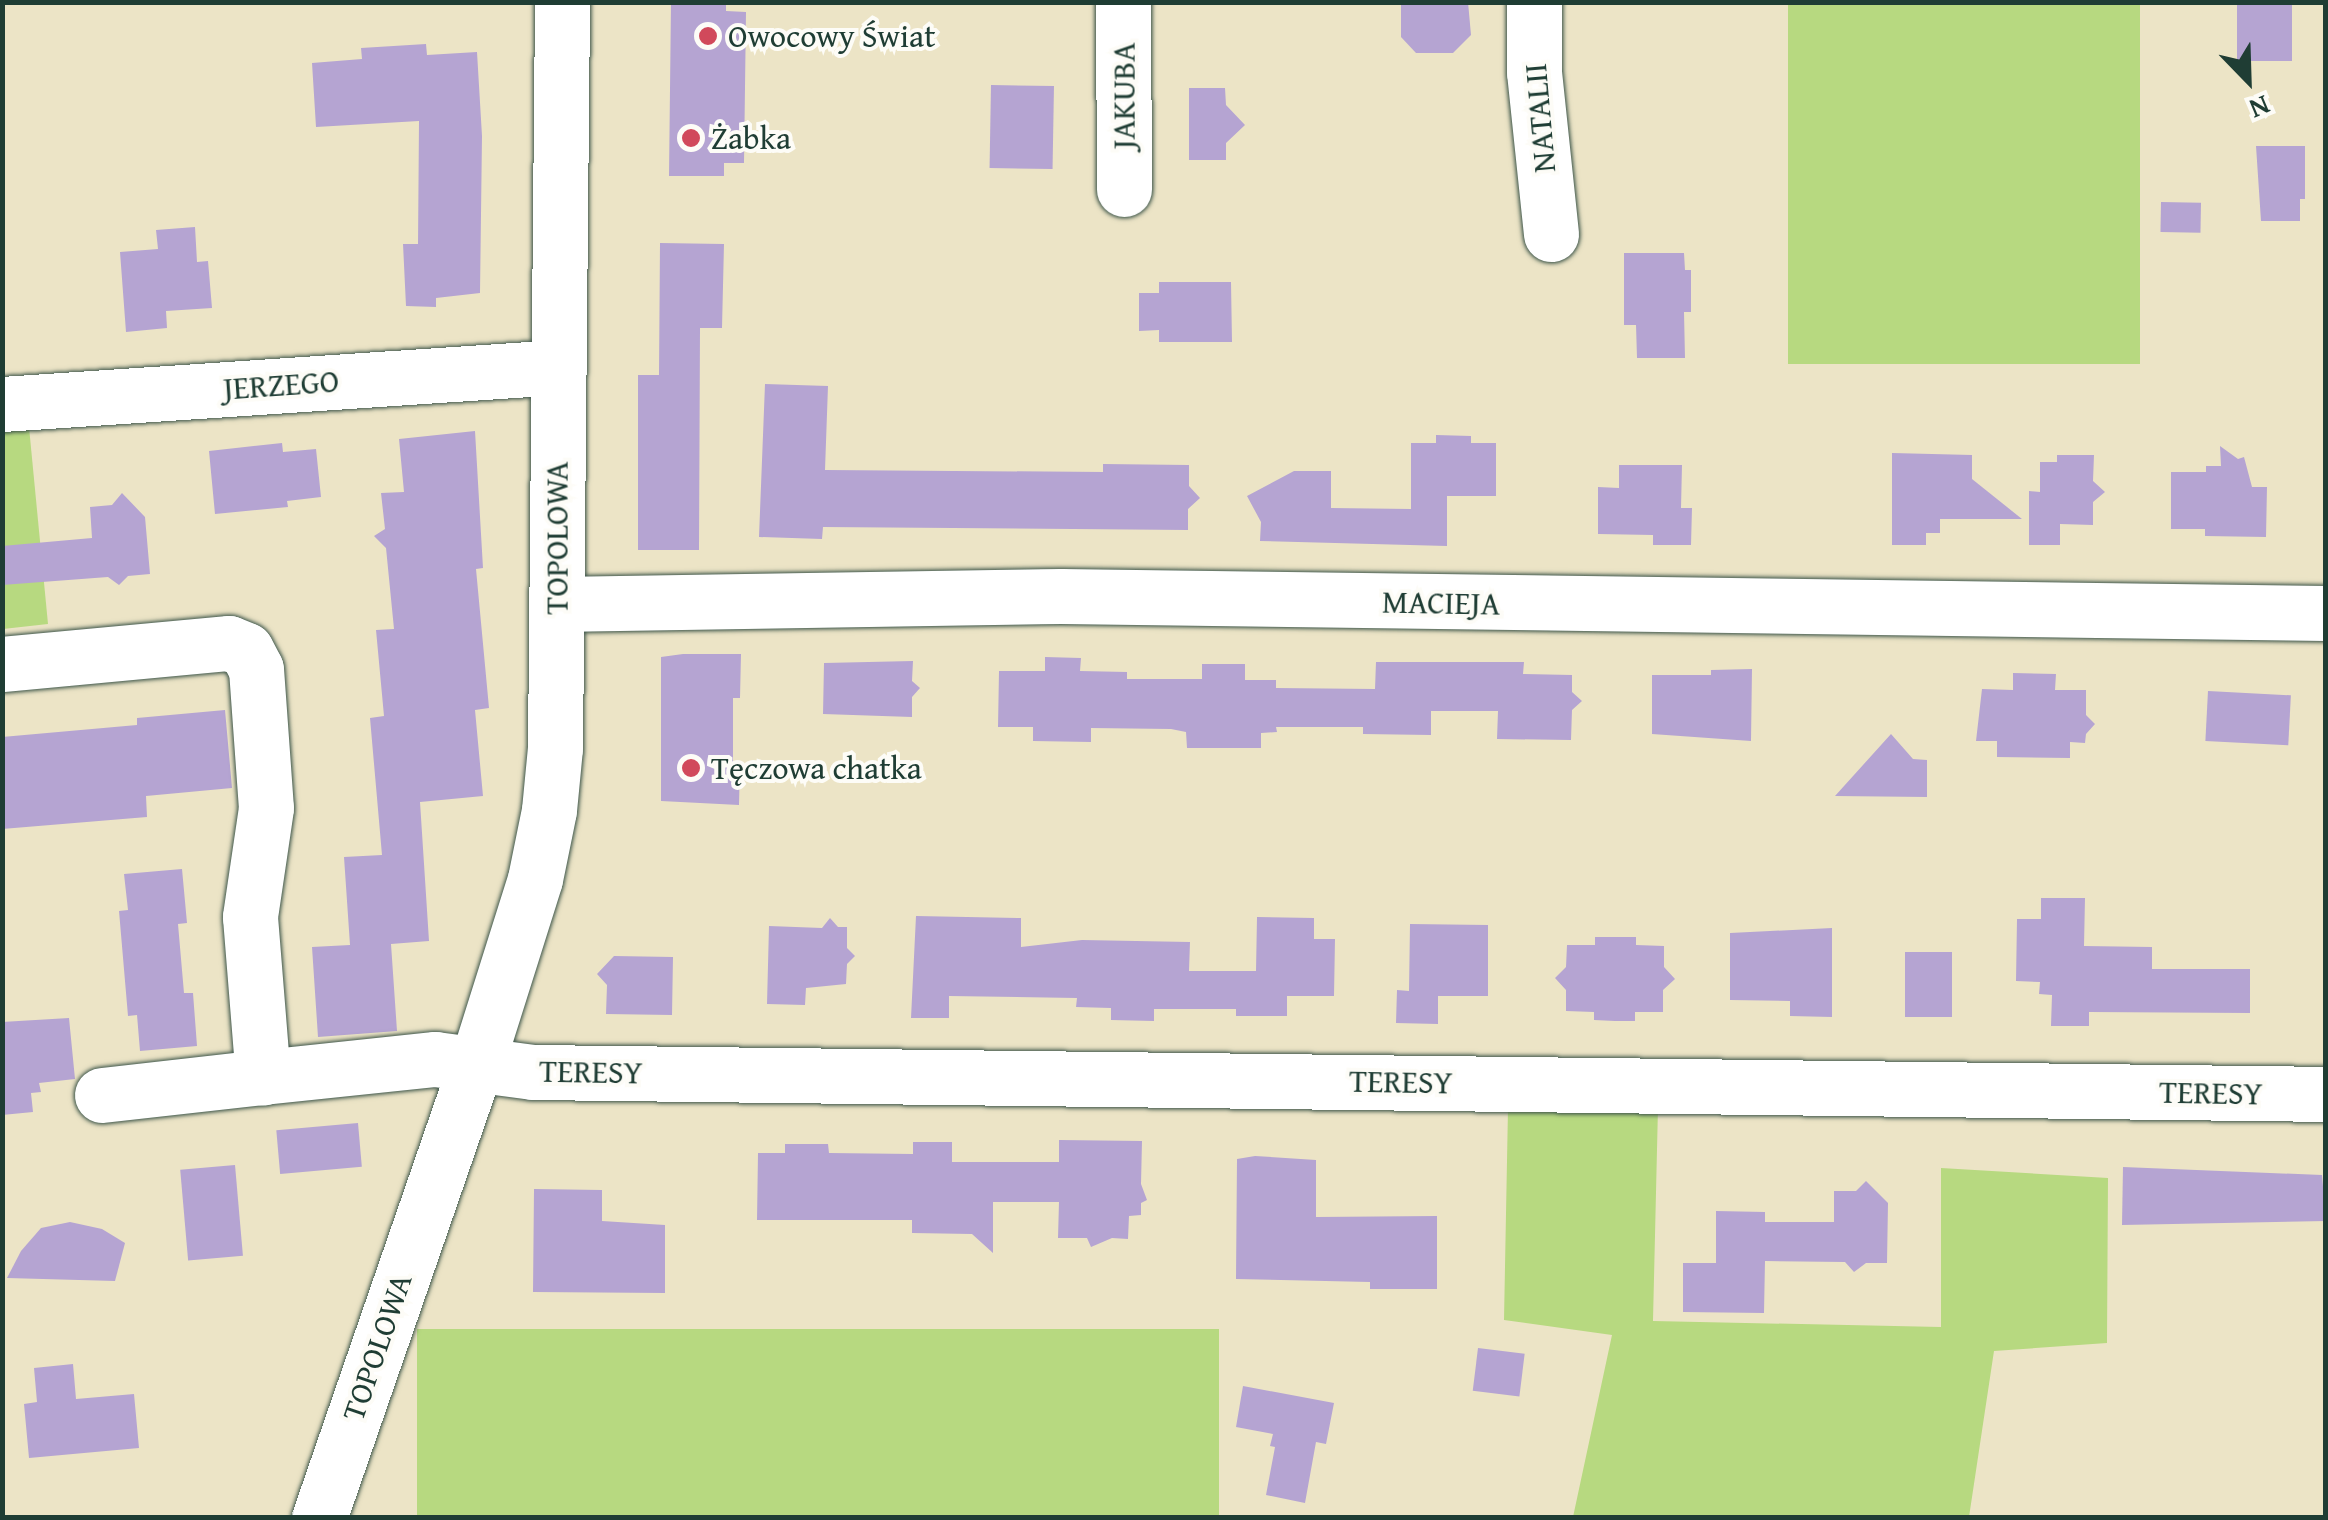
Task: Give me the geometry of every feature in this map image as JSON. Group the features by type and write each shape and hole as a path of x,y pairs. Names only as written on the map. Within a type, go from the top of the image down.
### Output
{"street":[{"name":"TOPOLOWA","path":"319,1518 477,1064 534,879 549,810 555,748 562,2"},
{"name":"JAKUBA","path":"1123,2 1124,190"},
{"name":"NATALII","path":"1534,2 1534,72 1551,234"},
{"name":"JERZEGO","path":"2,404 558,367"},
{"name":"MACIEJA","path":"557,604 1062,596 2326,613"},
{"path":"2,664 229,643 246,650 256,669 266,808 250,917 263,1077"},
{"path":"102,1095 435,1059 477,1064"},
{"name":"TERESY","path":"477,1064 533,1072 2326,1094"}],"green space":[{"path":"1788,3 2140,3 2140,364 1788,364"},
{"path":"29,427 48,624 3,629 3,429"},
{"path":"1658,1107 1653,1321 1941,1327 1941,1168 2108,1178 2107,1343 1994,1351 1969,1517 1573,1517 1612,1335 1504,1320 1508,1108"},
{"path":"417,1329 1219,1329 1219,1518 417,1518"}],"building":[{"path":"671,2 726,2 726,11 746,12 744,163 724,163 724,176 669,176"},
{"path":"1401,2 1468,2 1471,35 1453,53 1416,53 1401,37"},
{"path":"2237,2 2292,2 2292,61 2237,61"},
{"path":"426,44 427,55 477,52 482,136 480,293 436,298 436,307 406,306 403,244 418,244 419,121 316,127 312,63 362,59 361,48"},
{"path":"991,85 1054,86 1053,169 990,168"},
{"path":"1189,88 1225,88 1226,105 1245,125 1226,143 1226,160 1189,160"},
{"path":"2256,146 2305,146 2305,199 2300,199 2300,221 2261,221"},
{"path":"2161,202 2201,203 2200,233 2160,232"},
{"path":"195,227 197,262 208,261 212,308 166,311 167,328 126,332 120,252 158,249 156,230"},
{"path":"660,243 724,244 722,328 700,328 699,550 638,550 638,375 659,375"},
{"path":"1624,253 1684,253 1685,270 1691,270 1691,312 1684,312 1685,358 1637,358 1636,325 1624,325"},
{"path":"1159,282 1231,282 1232,342 1159,342 1159,330 1139,331 1139,293 1159,293"},
{"path":"765,384 828,386 825,470 1103,472 1103,464 1189,465 1189,486 1200,498 1188,509 1188,530 823,527 822,539 759,537"},
{"path":"475,431 483,568 476,569 489,708 475,710 483,796 420,802 429,941 391,944 397,1031 318,1037 312,947 350,945 344,857 382,855 370,718 384,716 376,630 394,629 386,548 374,536 385,529 381,493 404,492 399,439"},
{"path":"1436,435 1471,436 1471,443 1496,443 1496,496 1447,496 1447,546 1260,541 1261,522 1247,496 1294,471 1331,471 1331,508 1411,509 1411,443 1436,443"},
{"path":"282,443 283,452 316,449 321,497 287,501 288,507 215,514 209,451"},
{"path":"2220,446 2238,459 2244,457 2252,487 2267,487 2266,537 2205,536 2205,529 2171,529 2171,472 2206,472 2206,466 2221,466"},
{"path":"1892,453 1972,455 1972,479 2022,519 1940,519 1940,533 1926,533 1926,545 1892,545"},
{"path":"2057,455 2094,455 2093,481 2105,492 2093,502 2093,525 2060,524 2060,545 2029,545 2029,491 2040,492 2040,462 2057,462"},
{"path":"1619,465 1682,465 1681,508 1692,508 1691,545 1653,545 1653,535 1598,534 1598,487 1619,488"},
{"path":"122,493 145,517 150,574 128,576 119,585 108,577 2,585 2,546 92,538 90,507 112,505"},
{"path":"741,654 740,698 733,698 733,762 740,762 739,805 661,801 661,657"},
{"path":"1045,657 1081,658 1080,671 1127,672 1127,679 1202,679 1202,664 1245,664 1245,680 1276,680 1276,688 1375,689 1376,662 1524,662 1523,674 1572,675 1572,692 1582,701 1572,710 1571,740 1497,739 1498,711 1431,711 1431,735 1363,734 1363,727 1276,727 1277,732 1261,733 1261,748 1187,748 1186,732 1171,729 1091,728 1091,742 1033,741 1033,727 998,727 999,671 1045,671"},
{"path":"913,661 912,681 920,688 912,697 912,717 823,714 824,663"},
{"path":"1752,669 1751,741 1652,734 1652,675 1711,675 1711,670"},
{"path":"2013,673 2056,674 2055,690 2086,690 2086,715 2095,724 2086,734 2085,743 2070,742 2070,758 1997,757 1997,741 1976,741 1982,689 2013,690"},
{"path":"2208,691 2291,695 2288,745 2205,741"},
{"path":"225,710 232,788 146,796 147,817 2,829 2,737 137,725 137,718"},
{"path":"1891,734 1913,759 1927,760 1927,797 1835,796"},
{"path":"182,869 187,923 178,924 184,993 193,993 197,1046 140,1051 137,1015 128,1016 119,911 128,910 124,874"},
{"path":"2041,898 2085,898 2084,946 2152,947 2152,969 2250,969 2250,1013 2089,1012 2089,1026 2051,1026 2052,995 2039,994 2040,982 2016,981 2017,919 2041,919"},
{"path":"916,916 1021,918 1021,947 1082,940 1190,942 1189,971 1256,971 1257,917 1314,918 1314,939 1335,939 1334,996 1287,996 1287,1016 1236,1016 1236,1009 1154,1009 1154,1021 1111,1020 1111,1008 1076,1007 1077,998 949,996 949,1018 911,1018"},
{"path":"830,918 838,927 847,927 847,948 855,956 847,964 846,984 806,988 805,1005 767,1004 769,926 822,928"},
{"path":"1410,924 1488,925 1488,996 1438,996 1438,1024 1396,1023 1397,990 1409,991"},
{"path":"1832,928 1832,1017 1790,1016 1790,1001 1730,1000 1730,933"},
{"path":"1595,937 1636,937 1636,945 1664,946 1664,967 1675,979 1663,990 1663,1012 1635,1012 1635,1021 1615,1021 1594,1020 1594,1012 1566,1011 1566,990 1555,978 1566,967 1567,945 1595,945"},
{"path":"1905,952 1952,952 1952,1017 1905,1017"},
{"path":"614,956 673,957 672,1015 606,1014 607,985 597,974"},
{"path":"69,1018 75,1079 39,1083 41,1092 31,1093 33,1112 2,1115 2,1022"},
{"path":"358,1123 362,1167 280,1174 276,1130"},
{"path":"1059,1140 1142,1141 1141,1184 1147,1200 1141,1203 1141,1215 1129,1216 1128,1239 1112,1238 1091,1247 1087,1238 1058,1238 1059,1202 993,1202 993,1253 972,1234 912,1233 912,1220 757,1220 758,1153 785,1153 785,1144 828,1144 829,1153 913,1154 913,1142 952,1142 952,1162 1059,1162"},
{"path":"1255,1156 1316,1160 1316,1217 1437,1216 1437,1289 1370,1289 1370,1282 1236,1279 1237,1159"},
{"path":"235,1165 243,1256 188,1260 180,1170"},
{"path":"2123,1167 2322,1175 2326,1221 2122,1225"},
{"path":"1866,1181 1888,1203 1887,1263 1866,1263 1854,1272 1845,1262 1765,1261 1764,1313 1683,1312 1683,1263 1716,1263 1716,1211 1765,1212 1765,1222 1834,1222 1834,1191 1856,1191"},
{"path":"534,1189 602,1190 602,1221 665,1225 665,1293 533,1292"},
{"path":"70,1222 102,1229 125,1243 115,1281 7,1278 21,1251 41,1228"},
{"path":"1478,1348 1525,1354 1519,1396 1473,1391"},
{"path":"73,1364 76,1399 134,1394 139,1448 29,1458 24,1404 37,1402 34,1368"},
{"path":"1243,1386 1334,1403 1326,1444 1316,1442 1305,1503 1266,1495 1275,1447 1270,1446 1273,1434 1236,1427"}],"place":[{"name":"Owocowy Świat","path":"708,36"},
{"name":"Żabka","path":"691,138"},
{"name":"Tęczowa chatka","path":"691,768"}]}
